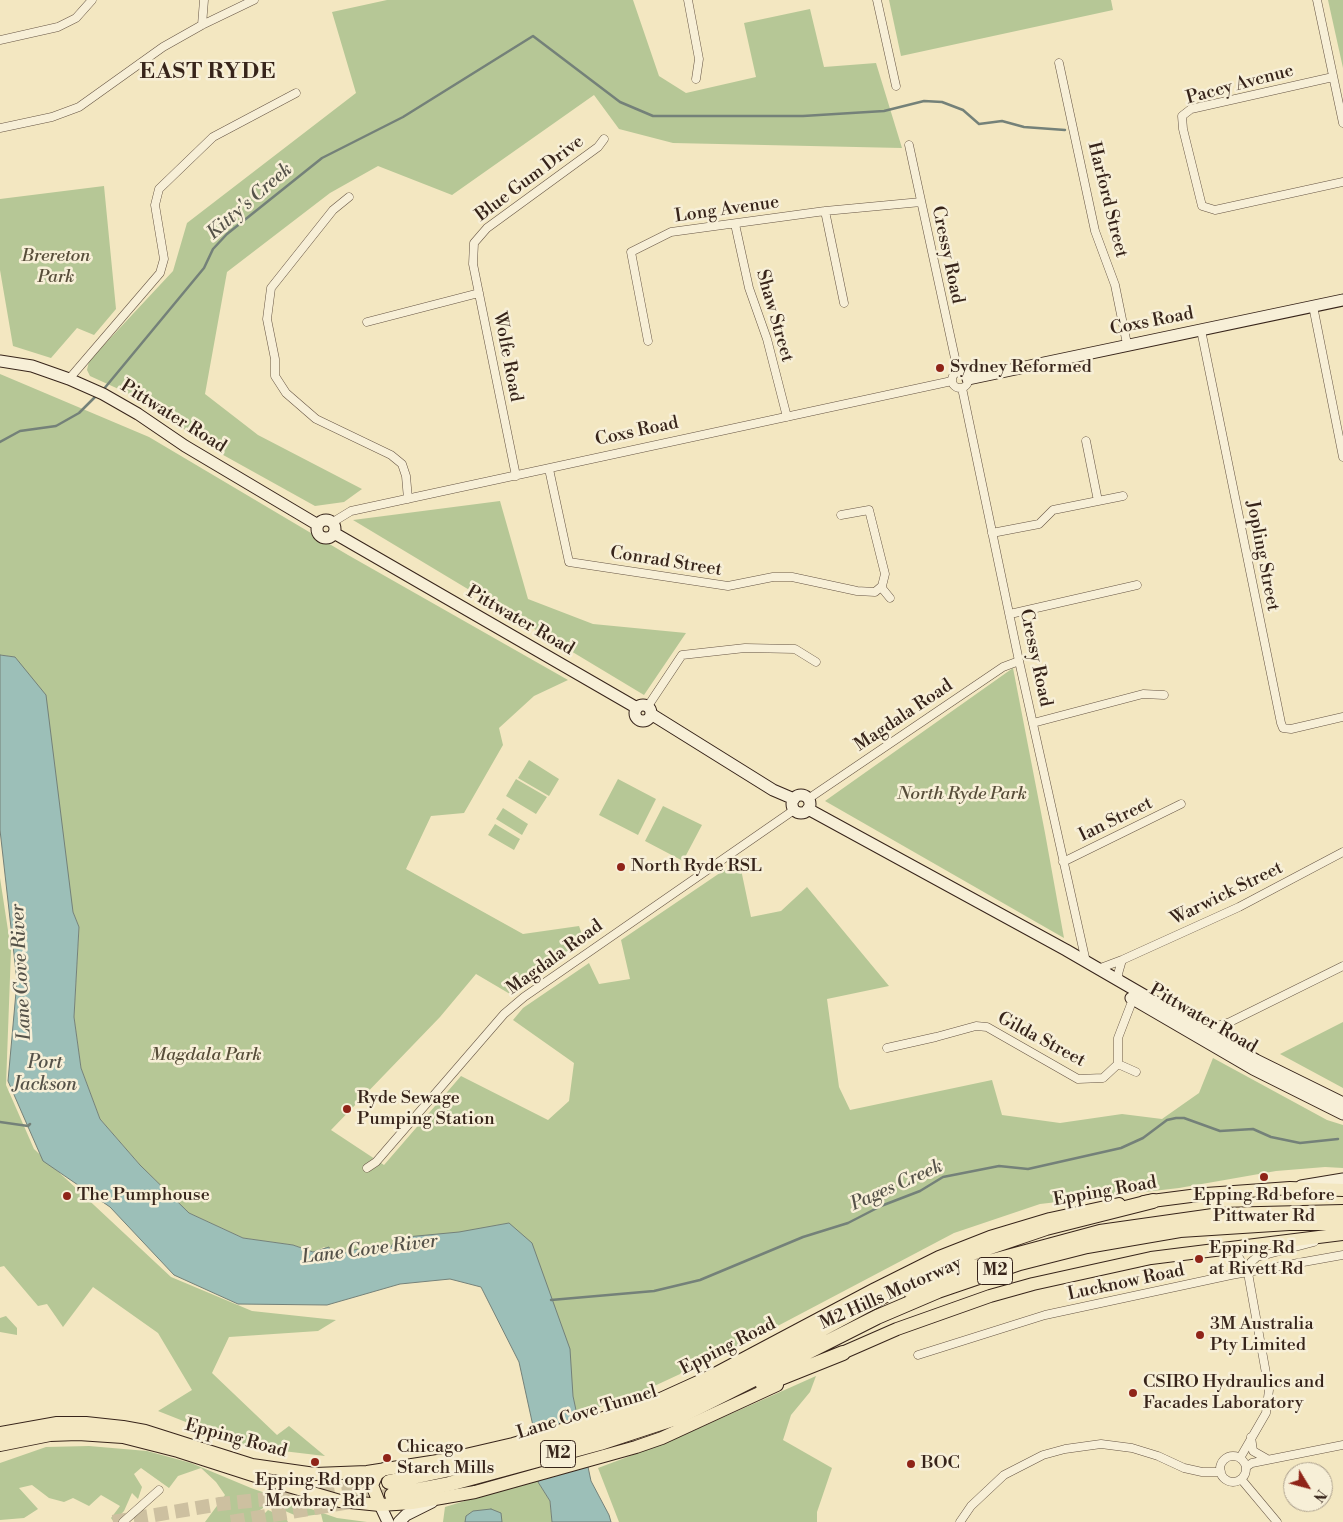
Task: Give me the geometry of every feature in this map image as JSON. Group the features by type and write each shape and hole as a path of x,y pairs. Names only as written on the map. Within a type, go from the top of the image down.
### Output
{"highway":[{"name":"M2","path":"838,1322 908,1283 975,1252 1046,1228 1153,1201"},
{"name":"M2 Hills Motorway","path":"838,1322 923,1286 980,1265 1100,1232 1220,1215 1343,1212"},
{"name":"M2 Hills Motorway","path":"675,1419 877,1317 938,1291 1020,1263 1087,1246 1180,1230 1288,1223 1343,1223"},
{"name":"Lane Cove Tunnel","path":"388,1482 456,1469 598,1432 648,1416 677,1405 838,1322"},
{"name":"M2","path":"675,1419 843,1353"},
{"name":"Lane Cove Tunnel","path":"598,1432 675,1419"}],"main road":[{"name":"Coxs Road","path":"965,383 1127,344 1343,300"},
{"name":"Pittwater Road","path":"0,360 32,366 103,394 138,414 185,446 318,525 318,532 323,537 330,537 333,528 645,710 794,805"},
{"path":"794,805 801,796 808,804"},
{"name":"Pittwater Road","path":"808,804 1051,944 1132,999 1253,1069 1343,1114"},
{"name":"Pittwater Road","path":"1051,944 1066,950 1155,1003 1226,1042 1343,1103"},
{"path":"1290,1188 1343,1179"},
{"name":"Epping Road","path":"598,1432 645,1406 693,1385 906,1272 968,1246 1050,1219 1097,1208 1206,1194 1290,1188 1343,1190"},
{"name":"Epping Road","path":"0,1445 50,1436 78,1434 123,1437 178,1451 324,1497 379,1504 438,1500 611,1455 662,1438 896,1329 990,1296 1033,1284 1151,1258 1338,1234"},
{"name":"Epping Road","path":"0,1434 57,1424 86,1423 123,1427 145,1431 252,1465 388,1482"},
{"path":"252,1465 311,1486 364,1496 379,1504"},
{"path":"388,1482 377,1474 372,1483 373,1492 388,1522"},
{"path":"399,1522 410,1513 438,1500"}],"street":[{"path":"0,40 58,27 76,18 92,0"},
{"path":"202,24 204,0"},
{"path":"0,128 52,117 79,107 163,47 202,24 254,0"},
{"path":"688,0 699,58 696,79"},
{"path":"877,0 896,86"},
{"path":"1317,0 1343,123"},
{"name":"Harford Street","path":"1059,64 1097,237 1115,285 1127,344"},
{"name":"Pacey Avenue","path":"1333,76 1191,109 1182,116 1183,129 1197,193 1202,206 1214,210 1343,182"},
{"path":"69,379 160,273 164,259 155,204 159,189 213,137 296,93"},
{"name":"Blue Gum Drive","path":"474,243 487,228 598,147 604,139"},
{"name":"Cressy Road","path":"909,145 958,372"},
{"path":"349,197 333,210 271,288 267,319 275,359 275,376 286,393 316,419 391,455 402,464 408,499"},
{"name":"Long Avenue","path":"648,341 645,317 631,252 671,232 825,211 921,202"},
{"path":"825,211 844,303"},
{"name":"Shaw Street","path":"735,224 749,288 767,339 787,417"},
{"name":"Wolfe Road","path":"474,243 473,264 516,476"},
{"path":"367,322 479,293"},
{"path":"1313,306 1341,437 1343,457"},
{"name":"Jopling Street","path":"1202,330 1281,723 1284,728 1291,729 1343,717"},
{"path":"958,372 964,373 965,383 955,387 952,381 953,375 958,372"},
{"name":"Coxs Road","path":"333,528 351,512 952,381"},
{"name":"Cressy Road","path":"965,383 992,534 1078,934 1086,962"},
{"path":"1086,441 1098,501"},
{"name":"Conrad Street","path":"550,469 569,562 728,586 773,577 792,577 857,591 875,592 881,586"},
{"path":"992,534 1039,524 1053,510 1123,496"},
{"path":"841,515 869,510 885,574 881,586 890,598"},
{"path":"1010,614 1137,585"},
{"path":"645,710 682,655 746,648 795,649 816,662"},
{"name":"Magdala Road","path":"808,804 1003,667 1019,661"},
{"path":"1033,722 1143,694 1164,695"},
{"name":"Ian Street","path":"1063,862 1181,804"},
{"name":"Magdala Road","path":"367,1168 376,1162 504,1014 524,997 794,805"},
{"name":"Warwick Street","path":"1098,969 1239,907 1343,852"},
{"path":"1066,950 1078,944 1078,934"},
{"path":"1122,960 1118,974 1121,983 1132,999 1155,1003"},
{"path":"1204,1030 1230,1022 1343,966"},
{"path":"1132,999 1118,1038 1118,1064 1136,1072"},
{"path":"1226,1042 1230,1022"},
{"name":"Gilda Street","path":"887,1048 976,1026 987,1027 1078,1079 1103,1078 1118,1064"},
{"path":"1248,1273 1251,1262 1256,1257 1280,1253 1338,1234"},
{"path":"1229,1248 1238,1256 1248,1273 1269,1390 1266,1412 1240,1458"},
{"name":"Lucknow Road","path":"918,1355 1045,1315 1343,1255"},
{"path":"1251,1437 1254,1451 1259,1456 1269,1460"},
{"path":"960,1522 971,1506 1004,1475 1043,1455 1065,1449 1101,1444 1132,1448 1156,1455 1184,1468 1202,1472 1221,1472 1229,1481 1241,1479 1245,1474 1246,1467 1240,1458 1232,1456 1224,1460 1221,1472"},
{"path":"1246,1467 1269,1460 1343,1445"},
{"path":"1241,1479 1277,1522"},
{"path":"123,1522 159,1490"}],"green space":[{"path":"387,0 633,0 659,76 686,93 756,77 744,23 810,9 824,67 876,63 902,148 673,143 619,129 594,95 452,195 378,166 330,193 227,272 205,394 258,435 362,489 344,502 315,506 216,451 136,397 90,376 87,370 89,361 173,271 187,223 356,93 332,12"},
{"path":"889,0 1111,0 1113,10 901,56"},
{"path":"1328,0 1343,0 1343,68"},
{"name":"Brereton Park","path":"104,186 116,309 94,335 77,328 51,358 13,346 0,270 0,199"},
{"name":"Magdala Park","path":"0,374 149,437 348,555 568,680 534,696 499,728 503,745 464,813 431,816 406,869 523,934 579,926 585,943 510,994 476,974 440,1017 331,1130 384,1165 461,1076 548,1120 569,1101 574,1063 513,1020 523,1008 589,963 599,984 630,979 621,940 739,860 751,917 781,911 807,887 889,986 827,999 839,1087 850,1110 992,1080 1002,1115 1060,1123 1122,1114 1162,1119 1199,1093 1213,1058 1327,1120 1343,1125 1343,1168 1325,1167 1276,1171 1179,1188 1040,1204 954,1233 734,1349 637,1394 576,1415 573,1396 509,1223 391,1247 375,1244 366,1250 358,1251 358,1249 343,1253 330,1251 324,1247 314,1252 293,1245 243,1238 189,1213 140,1165 100,1119 81,1068 74,1017 79,927 73,912 20,665 15,657 0,655"},
{"path":"500,501 528,599 593,624 686,633 644,695 353,520"},
{"name":"North Ryde Park","path":"1013,668 1045,833 1064,938 825,801"},
{"path":"529,760 559,779 549,796 518,778"},
{"path":"516,779 547,797 536,814 506,796"},
{"path":"618,779 656,799 638,835 599,815"},
{"path":"663,806 702,825 683,861 645,841"},
{"path":"503,808 528,824 522,835 496,819"},
{"path":"495,824 520,839 514,850 488,835"},
{"path":"0,878 11,950 6,1085 34,1149 171,1277 252,1311 336,1320 318,1331 229,1337 212,1373 277,1435 289,1426 325,1456 249,1447 158,1411 192,1390 158,1333 93,1287 63,1327 47,1304 38,1306 4,1266 0,1267"},
{"path":"1343,1022 1343,1088 1280,1054"},
{"path":"6,1316 17,1328 17,1335 0,1332 0,1318"},
{"path":"816,1376 810,1392 791,1415 783,1440 832,1468 817,1512 817,1522 619,1522 598,1468 670,1441"},
{"path":"89,1446 147,1451 191,1463 251,1488 337,1518 367,1522 323,1522 321,1514 299,1517 269,1504 257,1512 254,1522 205,1522 225,1495 216,1482 201,1468 178,1476 169,1488 141,1468 134,1474 142,1487 138,1499 132,1493 124,1511 114,1522 111,1518 120,1506 101,1495 89,1506 73,1498 64,1502 49,1498 32,1485 19,1488 38,1509 24,1518 0,1520 0,1463 46,1447"},
{"path":"540,1478 538,1482 550,1501 552,1522 443,1522 445,1507"},
{"path":"268,1510 286,1518 288,1522 260,1522"}],"water":[{"name":"Port Jackson","path":"0,655 15,657 46,695 73,912 79,927 74,1017 81,1068 100,1119 140,1165 189,1213 243,1238 293,1245 313,1252 329,1247 330,1251 343,1253 358,1249 359,1251 366,1250 375,1244 391,1247 396,1238 459,1232 509,1223 532,1243 570,1349 573,1396 591,1481 611,1522 552,1522 550,1501 538,1482 540,1478 533,1426 519,1362 481,1287 450,1279 400,1284 327,1305 238,1304 174,1275 110,1207 43,1161 8,1081 17,981 0,830"},
{"path":"491,1509 501,1513 502,1522 465,1522 466,1516 473,1511"}],"waterway":[{"name":"Kitty's Creek","path":"103,390 204,268 213,249 227,234 322,158 403,117 533,36 620,102 653,116 803,116 884,111 924,101 942,102 963,110 979,124 1002,121 1024,127 1065,130"},
{"name":"Kitty's Creek","path":"0,442 20,431 56,426 79,413 97,395"},
{"name":"Pages Creek","path":"551,1300 654,1291 700,1280 803,1237 848,1223 881,1206 920,1191 943,1177 999,1166 1028,1169 1121,1148 1143,1138 1167,1120 1176,1118 1184,1118 1220,1131 1253,1129 1271,1137 1300,1143 1338,1139"},
{"path":"0,1122 28,1126 30,1124"}],"tunnel":[{"path":"113,1522 220,1504 315,1494 389,1482"},
{"path":"231,1522 392,1495"}],"place":[{"name":"Sydney Reformed","path":"940,368"},
{"name":"North Ryde RSL","path":"621,867"},
{"name":"Ryde Sewage Pumping Station","path":"347,1109"},
{"name":"Epping Rd before Pittwater Rd","path":"1264,1177"},
{"name":"The Pumphouse","path":"67,1196"},
{"name":"Epping Rd at Rivett Rd","path":"1199,1259"},
{"name":"3M Australia Pty Limited","path":"1200,1335"},
{"name":"CSIRO Hydraulics and Facades Laboratory","path":"1133,1393"},
{"name":"Chicago Starch Mills","path":"387,1458"},
{"name":"Epping Rd opp Mowbray Rd","path":"315,1462"},
{"name":"BOC","path":"911,1464"}],"district":[{"name":"EAST RYDE","path":"208,73"}],"water label":[{"name":"Lane Cove River","path":"22,972"},
{"name":"Lane Cove River","path":"370,1250"}]}
